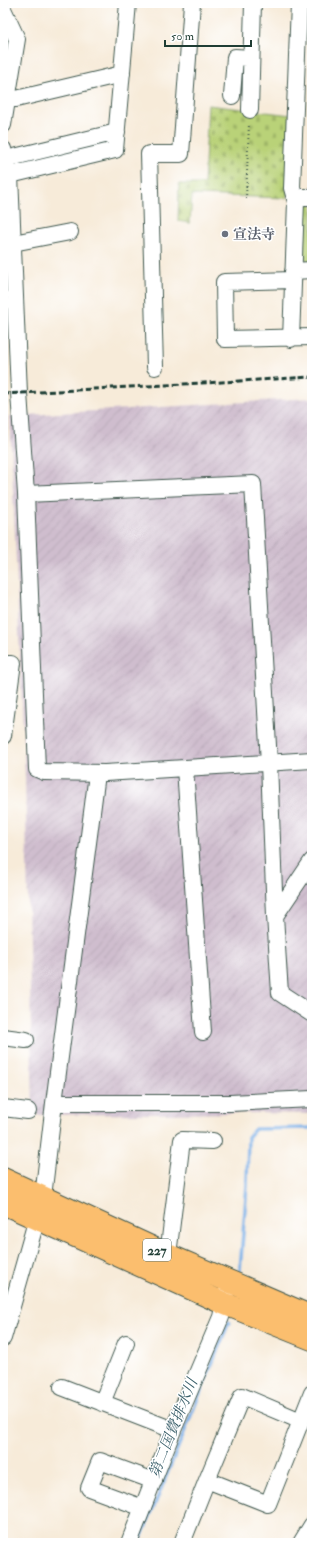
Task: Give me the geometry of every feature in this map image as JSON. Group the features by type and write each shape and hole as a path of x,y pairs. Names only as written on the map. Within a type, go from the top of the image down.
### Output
{"highway":[{"name":"227","path":"3,1179 43,1196 168,1255 312,1317"},
{"name":"227","path":"3,1203 223,1303 312,1339"}],"street":[{"path":"10,175 115,150 128,3"},
{"path":"155,366 149,154 181,154 192,3"},
{"path":"250,110 253,3"},
{"path":"291,338 296,202 292,188 299,3"},
{"path":"3,9 17,39 3,125"},
{"path":"232,96 235,57 251,58"},
{"path":"16,99 122,74"},
{"path":"117,132 9,153 19,394 26,494 37,769 44,772 97,774 312,760"},
{"path":"296,202 302,196 312,197"},
{"path":"13,243 70,232"},
{"path":"312,270 293,275 224,282 225,339 312,337"},
{"path":"26,494 253,484 280,993 312,1014"},
{"path":"3,663 13,663 3,736"},
{"path":"186,768 203,1032"},
{"path":"3,1338 43,1196 97,774"},
{"path":"275,916 312,861"},
{"path":"3,1037 26,1040"},
{"path":"54,1103 230,1103 312,1099"},
{"path":"3,1108 28,1111"},
{"path":"168,1255 182,1140 214,1141"},
{"path":"129,1543 173,1430 221,1317 228,1280"},
{"path":"102,1403 126,1343"},
{"path":"62,1387 173,1430"},
{"path":"207,1480 268,1504 312,1393"},
{"path":"182,1543 242,1396 301,1421"},
{"path":"143,1508 90,1488 100,1461 154,1481"},
{"path":"301,1543 312,1525"}],"path":[{"path":"246,199 250,110"}],"shaded area":[{"path":"312,398 312,1114 33,1115 25,777 10,416"}],"green space":[{"path":"208,105 291,115 287,198 192,195 190,223 178,221 179,184 204,184"},
{"path":"309,203 312,204 312,264 310,264 302,256 304,209"}],"waterway":[{"name":"第二国費排水川","path":"240,1270 247,1185 248,1137 255,1129 312,1128"},
{"name":"第二国費排水川","path":"139,1543 229,1322"}],"railway":[{"path":"3,394 312,377"}],"place":[{"name":"宣法寺","path":"225,234"}]}
